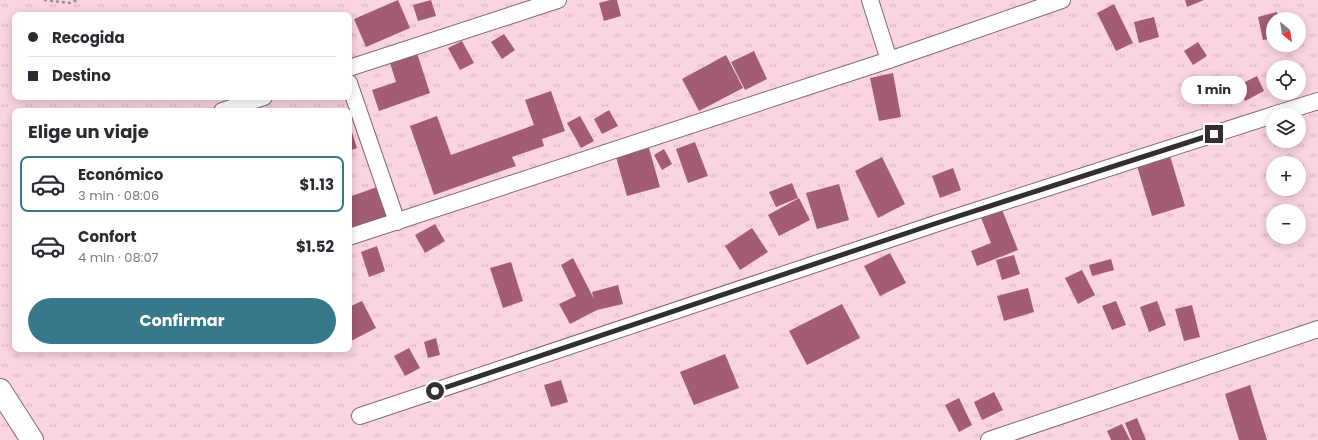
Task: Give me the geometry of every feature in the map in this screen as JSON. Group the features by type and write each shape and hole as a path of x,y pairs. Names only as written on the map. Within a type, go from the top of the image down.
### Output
{"street":[{"path":"352,67 558,0"},
{"path":"870,0 889,60"},
{"path":"352,237 889,60 1062,0"},
{"path":"352,91 397,222"},
{"path":"231,108 255,100"},
{"path":"1296,108 1318,101"},
{"path":"360,416 934,224 1266,117"},
{"path":"989,440 1318,329"},
{"path":"0,390 32,440"}],"path":[{"path":"44,0 70,3 78,0"}],"green space":[{"path":"0,0 1318,0 1318,440 0,440"}],"building":[{"path":"398,0 410,28 366,47 354,19"},
{"path":"431,0 436,16 418,21 413,5"},
{"path":"617,0 621,16 604,21 599,3"},
{"path":"1185,0 1204,0 1187,7"},
{"path":"1114,4 1133,43 1116,51 1097,13"},
{"path":"1266,15 1266,39 1263,40 1258,17"},
{"path":"1154,17 1159,37 1139,43 1134,22"},
{"path":"504,34 515,50 502,59 491,42"},
{"path":"462,41 474,63 460,70 448,48"},
{"path":"1198,42 1207,56 1193,65 1184,51"},
{"path":"754,51 767,79 745,90 731,62"},
{"path":"417,53 430,93 379,111 372,90 396,82 390,63"},
{"path":"726,55 743,88 699,111 682,79"},
{"path":"893,73 901,117 879,121 870,78"},
{"path":"1257,76 1264,91 1245,101 1237,86"},
{"path":"551,91 565,131 542,139 544,146 512,157 516,166 434,195 410,126 437,116 451,155 534,125 525,100"},
{"path":"609,110 618,126 602,134 594,119"},
{"path":"580,116 594,141 581,148 567,123"},
{"path":"352,132 357,148 352,150"},
{"path":"695,142 708,176 688,183 676,149"},
{"path":"649,148 660,187 627,196 616,157"},
{"path":"664,149 672,164 662,170 654,155"},
{"path":"1170,156 1185,206 1152,216 1137,166"},
{"path":"882,157 905,204 878,218 855,171"},
{"path":"953,168 961,190 940,198 932,176"},
{"path":"792,183 798,198 776,207 769,192"},
{"path":"839,184 849,220 817,229 806,193"},
{"path":"377,187 387,217 352,230 352,196"},
{"path":"799,198 810,220 779,236 768,215"},
{"path":"1001,207 1018,250 977,266 971,251 991,243 980,215"},
{"path":"435,224 445,241 425,253 415,235"},
{"path":"752,228 768,252 740,270 725,246"},
{"path":"377,246 385,271 369,277 361,252"},
{"path":"890,253 906,283 880,296 864,266"},
{"path":"1014,255 1020,274 1002,280 996,260"},
{"path":"573,258 594,299 592,292 618,285 623,304 597,310 570,324 559,304 576,296 561,265"},
{"path":"1111,259 1114,270 1092,276 1089,265"},
{"path":"511,262 523,301 503,308 490,268"},
{"path":"1082,270 1095,295 1078,304 1065,278"},
{"path":"1028,288 1034,312 1004,321 997,296"},
{"path":"362,301 376,328 352,340 352,306"},
{"path":"1116,301 1126,325 1112,330 1102,306"},
{"path":"1157,301 1166,325 1149,332 1140,307"},
{"path":"842,304 860,338 807,365 789,331"},
{"path":"1192,305 1200,337 1184,341 1175,309"},
{"path":"436,338 440,355 428,358 424,342"},
{"path":"409,348 420,368 405,376 394,356"},
{"path":"725,354 739,388 694,405 680,372"},
{"path":"561,380 568,402 551,407 544,385"},
{"path":"1250,385 1267,440 1239,440 1225,394"},
{"path":"994,392 1003,410 982,420 974,402"},
{"path":"959,398 972,425 959,432 945,405"},
{"path":"1137,418 1146,440 1132,440 1125,423"},
{"path":"1122,424 1130,440 1111,440 1107,431"}],"route":[{"path":"435,391 934,224 1214,134"}]}
